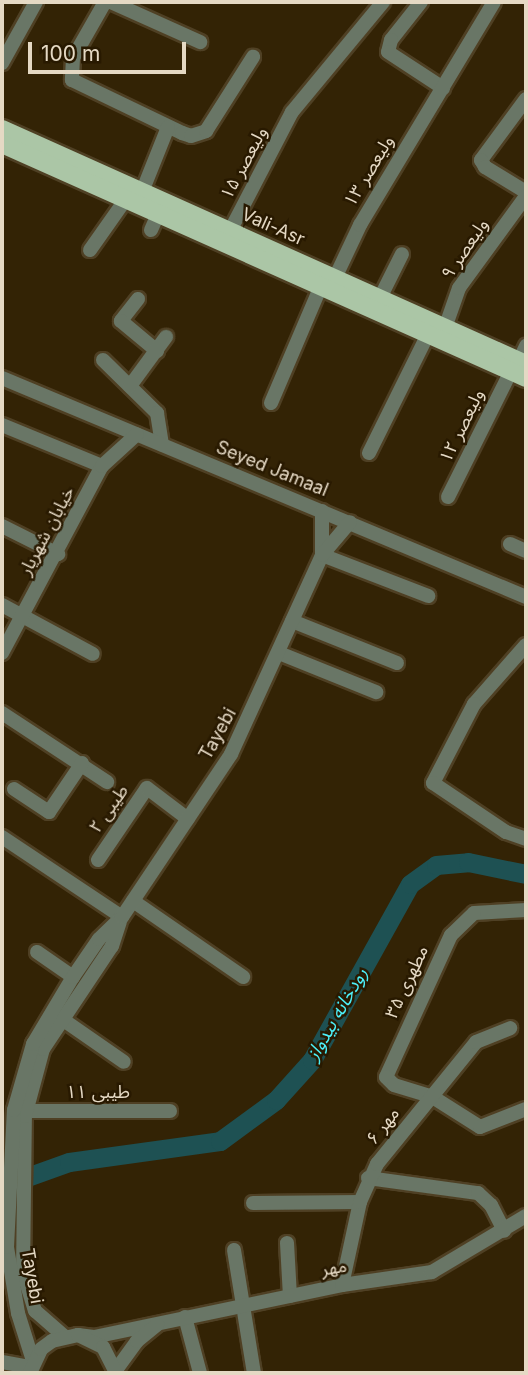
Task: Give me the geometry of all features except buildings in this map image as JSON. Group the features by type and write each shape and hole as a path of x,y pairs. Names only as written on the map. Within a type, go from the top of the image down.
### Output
{"main road":[{"name":"Vali-Asr","path":"2,129 134,198 154,222 380,298 436,331"},
{"name":"Vali-Asr","path":"2,144 134,198 230,231 328,282 436,331 522,364"}],"street":[{"path":"2,64 36,2"},
{"path":"105,2 72,58 72,80 191,136 206,131 253,57"},
{"path":"111,2 200,42"},
{"name":"ولیعصر ۱۵","path":"230,231 292,112 383,2"},
{"path":"421,2 391,40 388,52 443,88"},
{"name":"ولیعصر ۱۳","path":"271,403 328,282 494,2"},
{"path":"526,99 481,160 485,167 526,194"},
{"path":"90,250 134,198 167,127"},
{"name":"ولیعصر ۹","path":"369,453 459,288 526,194"},
{"path":"380,298 402,254"},
{"path":"138,299 121,321 157,351"},
{"path":"130,386 166,337"},
{"path":"103,360 157,413 162,444"},
{"name":"ولیعصر ۱۲","path":"449,497 522,364"},
{"name":"Seyed Jamaal","path":"2,378 526,597"},
{"path":"2,425 102,466"},
{"name":"خیابان شهریار","path":"2,653 58,554 102,466 137,434"},
{"name":"Tayebi","path":"322,511 322,555"},
{"name":"Tayebi","path":"31,1367 12,1285 17,1147 14,1109 33,1044 73,977 99,939 122,917 231,754 322,555 350,522"},
{"path":"2,526 58,554"},
{"path":"510,544 526,551"},
{"path":"322,555 428,596"},
{"path":"2,605 93,654"},
{"path":"292,621 397,663"},
{"path":"526,645 474,704 433,783 506,832 526,839"},
{"path":"279,653 376,692"},
{"path":"2,713 82,763 107,782"},
{"path":"14,789 49,812 82,763"},
{"name":"طیبی ۲","path":"98,860 147,788 188,819"},
{"path":"2,837 122,917"},
{"path":"133,901 243,977"},
{"name":"مطهری ۳۵","path":"431,1096 394,1084 386,1071 438,957 451,935 474,913 526,910"},
{"name":"Tayebi","path":"14,1109 43,1049 112,946 122,917"},
{"path":"37,951 73,977"},
{"path":"62,1019 124,1062"},
{"name":"مهر ۶","path":"342,1285 360,1202 368,1178 476,1042 510,1028"},
{"path":"431,1096 480,1127 526,1109"},
{"name":"طیبی ۱۱","path":"14,1109 170,1111"},
{"path":"368,1178 478,1193 491,1205 504,1231"},
{"name":"Tayebi","path":"14,1198 23,1272 35,1311 71,1336 103,1347 116,1372"},
{"path":"253,1203 360,1202"},
{"name":"مهر","path":"71,1336 94,1337 342,1285 432,1272 526,1216"},
{"path":"287,1243 290,1296"},
{"path":"234,1251 254,1373"},
{"path":"185,1317 200,1373"},
{"name":"مهر","path":"116,1372 137,1341 161,1322"},
{"path":"2,1362 31,1367 51,1341 71,1336"}],"waterway":[{"name":"رودخانه بیدواز","path":"2,1186 69,1162 220,1141 276,1100 312,1060 410,884 436,865 468,862 526,874"}]}
